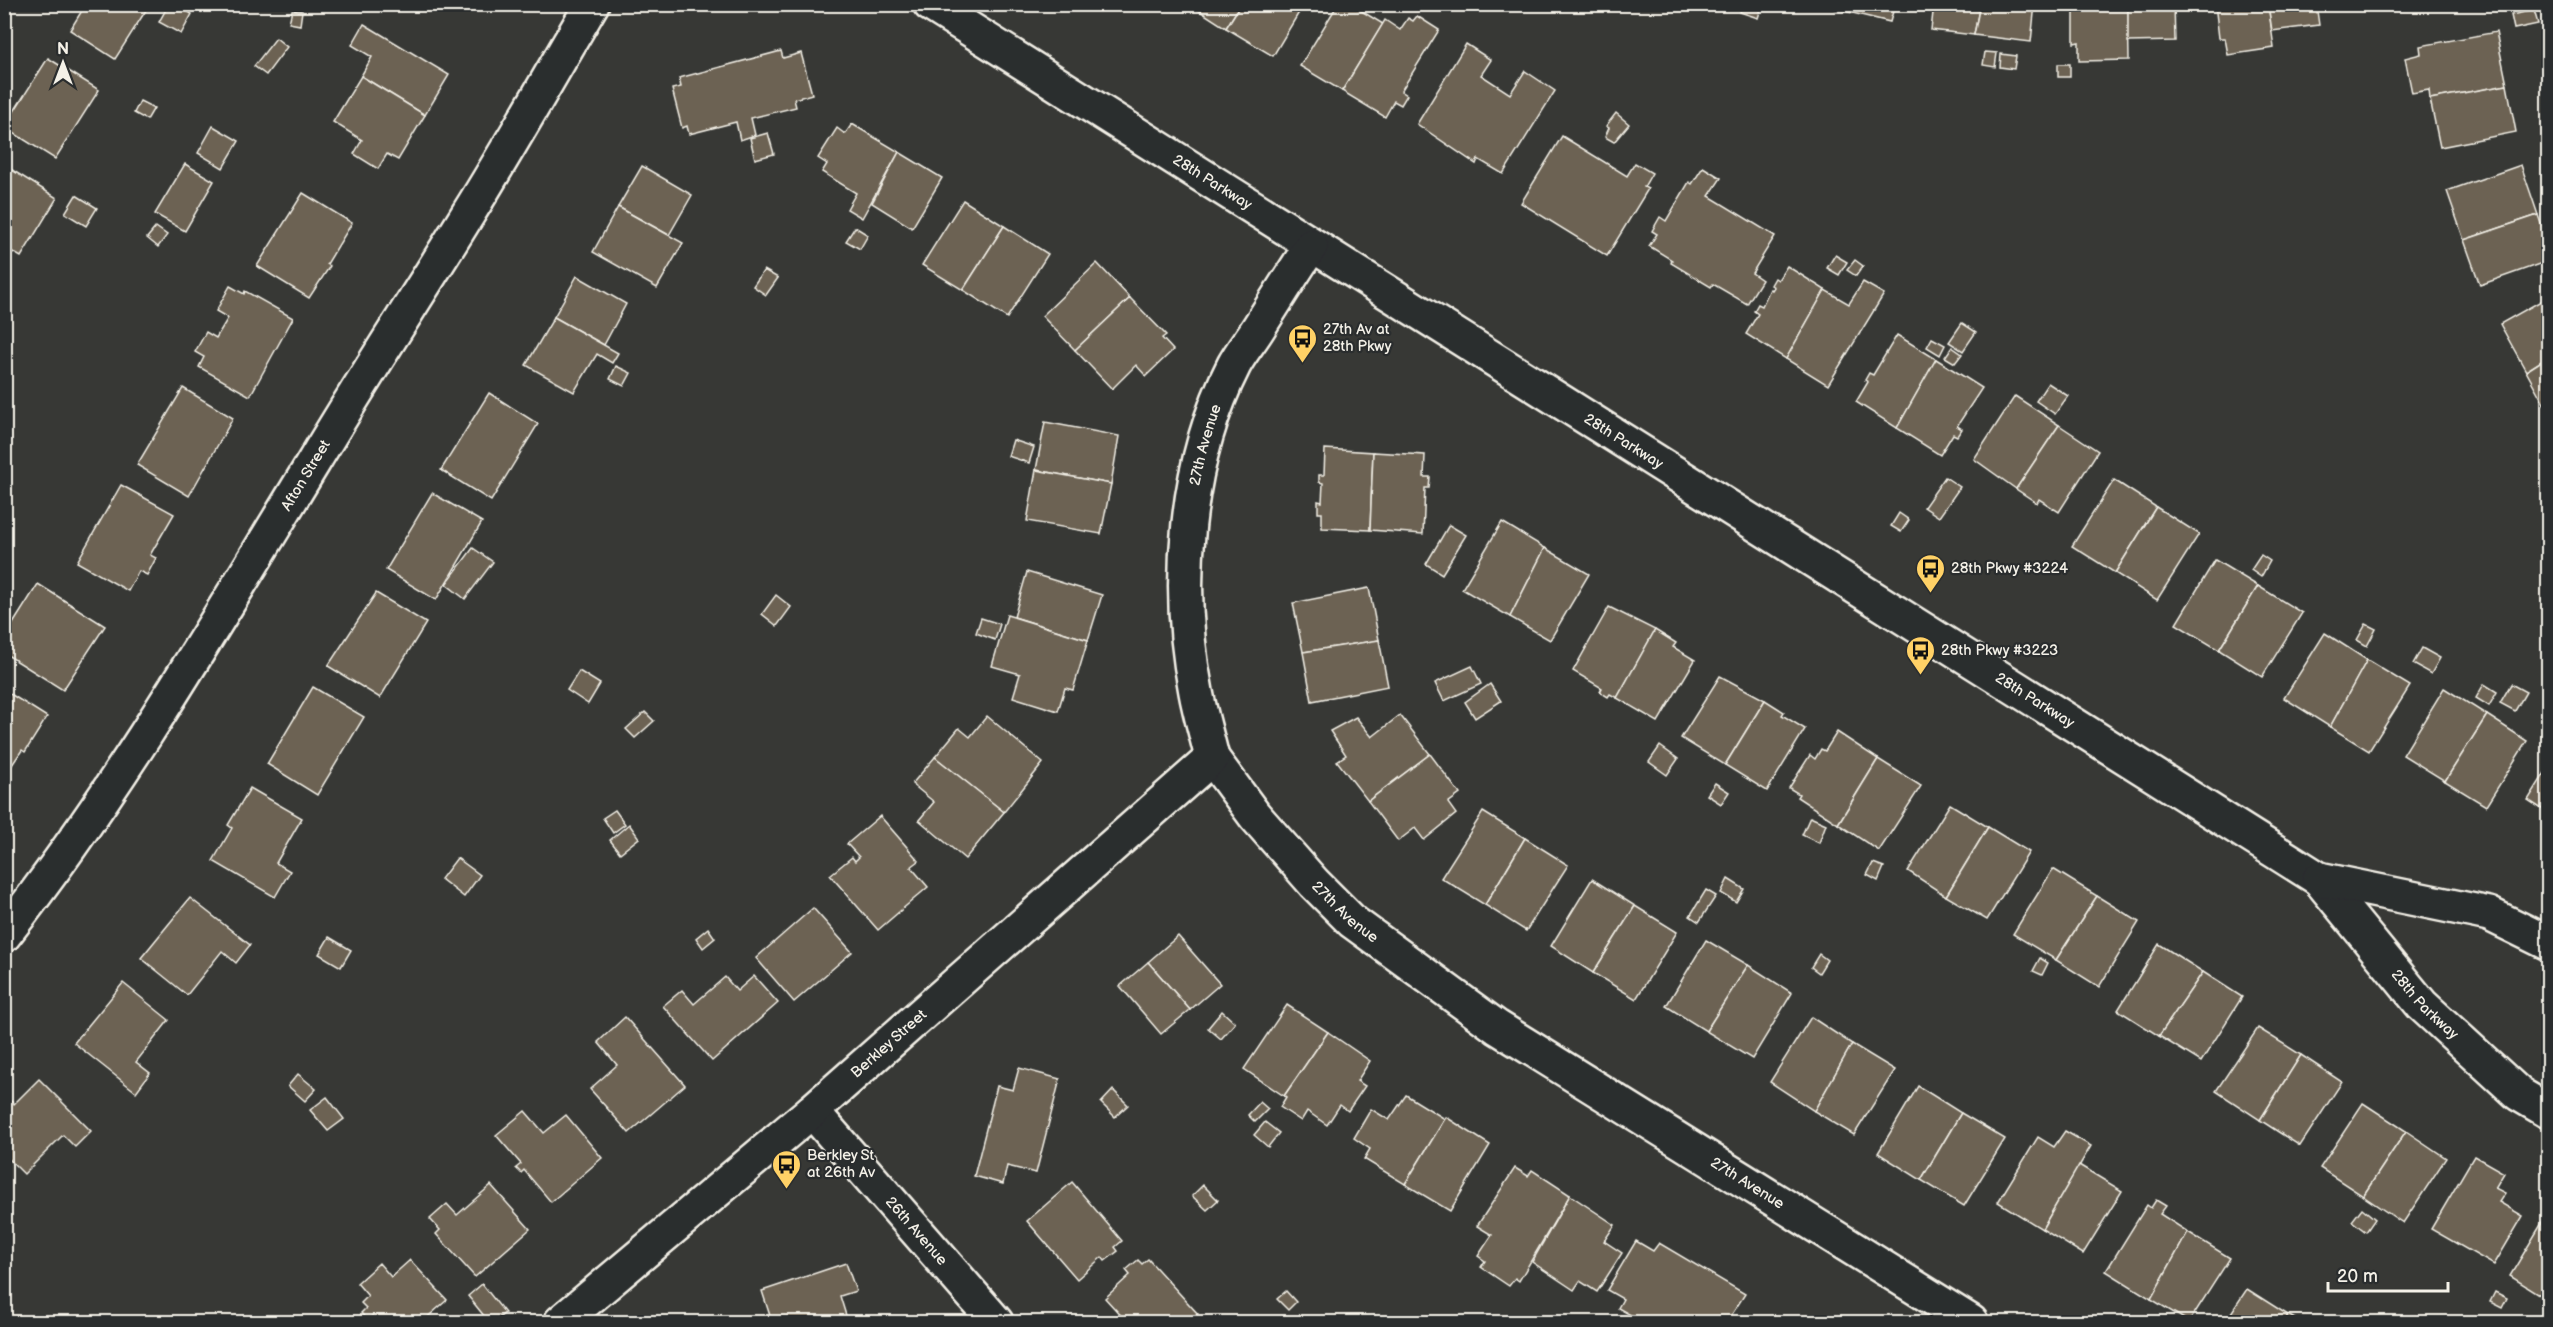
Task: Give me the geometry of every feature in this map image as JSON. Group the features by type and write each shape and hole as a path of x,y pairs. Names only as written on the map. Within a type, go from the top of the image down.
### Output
{"street":[{"name":"Afton Street","path":"4,935 42,887 94,812 221,613 342,414 469,213 592,4"},
{"name":"28th Parkway","path":"930,4 2319,879 2422,1005 2519,1094 2548,1112"},
{"name":"27th Avenue","path":"1311,246 1235,364 1207,433 1197,476 1189,521 1188,633 1196,691 1212,758 1255,816 1314,883 1353,922 1497,1027 1971,1323"},
{"name":"Berkley Street","path":"561,1323 812,1111 1212,758"},
{"name":"28th Parkway","path":"2319,879 2489,914 2548,943"},
{"name":"26th Avenue","path":"812,1111 996,1323"}],"building":[{"path":"86,4 150,4 115,59 70,30"},
{"path":"169,4 175,4 192,14 181,34 159,22"},
{"path":"1189,4 1241,4 1226,28"},
{"path":"1241,4 1304,4 1273,56 1226,28"},
{"path":"1338,4 1350,4 1383,24 1342,91 1300,66"},
{"path":"1743,4 1762,6 1758,18 1740,12"},
{"path":"1817,4 1841,4 1840,10"},
{"path":"1841,4 1895,4 1890,22 1840,10"},
{"path":"1934,4 1980,4 1974,35 1931,30"},
{"path":"1980,4 2035,4 2031,42 1974,35"},
{"path":"2074,4 2128,4 2129,60 2079,61 2079,42 2074,43"},
{"path":"2128,4 2174,4 2175,41 2128,42"},
{"path":"2215,4 2268,4 2274,48 2228,55 2225,38 2219,38"},
{"path":"2268,4 2316,4 2319,25 2272,31"},
{"path":"292,10 302,11 300,25 289,23"},
{"path":"2534,10 2538,24 2514,29 2511,15"},
{"path":"1417,16 1439,30 1401,91 1407,95 1401,105 1394,101 1385,117 1342,91 1385,20 1400,30 1408,18 1413,21"},
{"path":"364,24 449,75 425,115 361,76 372,57 352,45"},
{"path":"2496,32 2507,85 2430,99 2429,90 2412,93 2405,58 2421,54 2420,46"},
{"path":"276,38 287,47 266,75 254,66"},
{"path":"1466,44 1491,60 1481,75 1510,94 1525,71 1555,91 1503,174 1478,159 1476,164 1417,124"},
{"path":"781,51 783,58 801,53 812,94 794,99 796,107 751,118 755,135 740,140 736,122 689,134 687,126 682,128 672,89 681,87 679,78"},
{"path":"1985,52 1997,53 1995,67 1983,65"},
{"path":"2001,54 2016,56 2014,69 2000,67"},
{"path":"48,58 99,90 55,159 4,127"},
{"path":"2058,64 2070,64 2070,77 2058,77"},
{"path":"361,76 425,115 398,160 387,154 378,169 354,154 362,140 333,122"},
{"path":"2507,85 2516,132 2440,147 2430,99"},
{"path":"140,101 154,108 147,120 134,113"},
{"path":"1616,113 1629,124 1614,142 1605,137 1609,128 1606,126"},
{"path":"852,124 899,152 862,218 847,209 856,193 822,172 827,164 818,158 837,128 845,134"},
{"path":"213,126 239,141 223,168 198,153"},
{"path":"768,133 774,154 755,159 750,138"},
{"path":"1562,136 1627,176 1635,163 1652,173 1644,187 1648,189 1607,256 1521,203"},
{"path":"899,152 942,178 912,228 872,203"},
{"path":"185,164 214,181 185,231 155,214"},
{"path":"4,165 57,198 21,257 4,247"},
{"path":"2521,165 2538,215 2464,240 2447,191"},
{"path":"642,166 692,195 669,235 618,207"},
{"path":"1703,167 1721,178 1709,196 1775,236 1752,273 1762,280 1747,304 1713,284 1711,287 1671,263 1672,260 1649,246 1657,234 1652,231 1660,217 1666,221 1689,182 1692,184"},
{"path":"303,193 352,223 327,264 330,266 309,298 257,266"},
{"path":"76,195 97,208 86,226 65,213"},
{"path":"963,200 1004,226 963,290 922,265"},
{"path":"618,207 683,243 657,288 593,252"},
{"path":"2538,215 2548,244 2548,261 2480,285 2464,240"},
{"path":"1004,226 1048,254 1007,318 963,290"},
{"path":"156,227 167,235 158,247 147,238"},
{"path":"855,227 868,235 860,249 846,241"},
{"path":"1835,255 1847,262 1839,275 1827,268"},
{"path":"1855,260 1863,266 1856,276 1847,270"},
{"path":"1097,263 1130,298 1075,350 1042,316"},
{"path":"1787,266 1825,290 1786,359 1746,334 1758,314 1754,311 1758,304 1762,306 1770,289 1774,287 1771,285 1775,278 1778,280"},
{"path":"764,270 778,278 766,295 753,286"},
{"path":"577,276 626,304 604,345 554,317"},
{"path":"1863,282 1884,294 1828,385 1786,359 1825,290 1849,304"},
{"path":"230,286 244,294 245,291 293,318 250,396 199,367 204,357 195,352 206,332 216,338 228,318 216,311"},
{"path":"2548,297 2548,357 2526,371 2500,324"},
{"path":"1130,298 1166,335 1162,338 1173,350 1146,376 1136,365 1112,389 1075,350"},
{"path":"554,317 618,353 612,363 597,354 574,392 526,365"},
{"path":"1962,323 1976,332 1963,351 1949,342"},
{"path":"1897,335 1936,359 1897,428 1856,402 1868,382 1865,380 1869,373 1873,375"},
{"path":"1932,338 1945,345 1940,355 1927,347"},
{"path":"1952,347 1962,354 1955,363 1945,357"},
{"path":"2548,357 2548,411 2526,371"},
{"path":"1936,359 1982,388 1957,426 1962,429 1957,436 1953,434 1940,455 1897,428"},
{"path":"616,366 631,373 624,386 610,379"},
{"path":"2048,383 2068,396 2055,414 2036,401"},
{"path":"183,388 233,418 189,496 137,465"},
{"path":"489,393 538,424 491,501 441,470"},
{"path":"2015,396 2059,425 2016,489 1974,459"},
{"path":"1045,422 1119,436 1111,484 1036,470"},
{"path":"2059,425 2098,451 2059,512 2039,499 2037,503 2016,489"},
{"path":"1013,440 1034,447 1029,463 1008,456"},
{"path":"1325,449 1373,452 1370,530 1322,528 1322,513 1318,513 1318,501 1322,502 1323,483 1319,482 1319,475 1324,475"},
{"path":"1373,452 1425,455 1424,477 1430,477 1429,488 1425,488 1423,534 1370,530"},
{"path":"1036,470 1111,484 1101,534 1027,521"},
{"path":"1945,477 1960,487 1939,517 1924,507"},
{"path":"2114,480 2156,507 2115,573 2072,546"},
{"path":"121,485 174,514 150,555 156,558 147,575 139,571 128,591 77,562"},
{"path":"432,493 482,522 436,600 386,570"},
{"path":"2156,507 2199,534 2157,600 2115,573"},
{"path":"1899,513 1909,520 1901,532 1891,526"},
{"path":"1502,522 1545,548 1510,617 1462,589"},
{"path":"1449,525 1466,535 1442,574 1426,564"},
{"path":"473,548 493,562 465,599 446,584"},
{"path":"1545,548 1589,574 1550,640 1510,617"},
{"path":"2261,555 2270,561 2261,577 2251,570"},
{"path":"2215,560 2258,586 2219,650 2176,624"},
{"path":"1027,572 1102,595 1088,640 1014,617"},
{"path":"38,584 105,626 63,690 4,653 4,638"},
{"path":"2258,586 2302,613 2262,677 2219,650"},
{"path":"1369,588 1379,640 1303,652 1293,603"},
{"path":"376,593 426,623 380,698 328,666"},
{"path":"776,595 791,607 777,626 762,614"},
{"path":"1609,607 1655,630 1617,698 1610,694 1608,697 1600,692 1602,688 1573,671"},
{"path":"1007,615 1088,640 1073,690 1065,688 1058,711 1013,697 1020,674 992,666"},
{"path":"981,618 1000,624 995,640 976,633"},
{"path":"2366,624 2376,629 2367,646 2357,640"},
{"path":"1655,630 1676,643 1673,647 1695,660 1658,722 1617,698"},
{"path":"2325,633 2367,660 2330,727 2284,698"},
{"path":"1379,640 1388,686 1312,701 1303,652"},
{"path":"2422,648 2440,658 2431,674 2413,664"},
{"path":"2367,660 2410,686 2369,751 2330,727"},
{"path":"1472,666 1481,684 1444,701 1435,683"},
{"path":"579,671 600,684 588,704 567,690"},
{"path":"1720,676 1765,700 1725,765 1681,738"},
{"path":"1490,684 1501,701 1475,718 1465,702"},
{"path":"2484,684 2497,692 2489,706 2476,698"},
{"path":"2511,684 2526,692 2515,711 2500,703"},
{"path":"313,687 364,717 317,795 267,764"},
{"path":"2444,688 2487,715 2445,781 2403,755"},
{"path":"4,690 47,717 25,752 22,750 4,777"},
{"path":"1765,700 1784,712 1782,715 1805,729 1767,791 1725,765"},
{"path":"645,712 654,721 635,738 626,729"},
{"path":"1400,715 1430,754 1368,801 1337,761 1346,755 1330,731 1356,717 1372,737"},
{"path":"2487,715 2527,741 2486,806 2445,781"},
{"path":"987,716 1043,763 1004,812 935,757 959,728 970,737"},
{"path":"1837,732 1878,759 1838,824 1797,797 1799,794 1789,788 1810,755 1815,759 1821,749 1825,751"},
{"path":"1660,746 1678,759 1667,775 1649,762"},
{"path":"1430,754 1460,794 1448,803 1456,814 1424,840 1415,828 1398,841 1368,801"},
{"path":"935,757 1004,812 965,859 919,820 934,802 912,784"},
{"path":"1878,759 1921,786 1879,851 1838,824"},
{"path":"2548,768 2548,813 2528,800"},
{"path":"1715,783 1729,792 1721,804 1707,795"},
{"path":"250,788 302,818 276,863 290,871 275,897 213,861 232,828 228,825"},
{"path":"1950,804 1988,827 1946,896 1908,871"},
{"path":"615,810 625,824 613,833 603,818"},
{"path":"1483,812 1525,838 1485,905 1441,878"},
{"path":"880,816 919,861 911,867 928,887 878,930 830,875 852,857 855,861 859,857 847,844"},
{"path":"1810,817 1826,824 1819,843 1802,835"},
{"path":"629,824 639,838 620,853 610,840"},
{"path":"1988,827 2029,852 1987,920 1946,896"},
{"path":"1525,838 1568,865 1526,931 1485,905"},
{"path":"457,858 480,875 464,897 441,879"},
{"path":"1873,863 1884,867 1878,881 1867,875"},
{"path":"2053,869 2097,896 2056,960 2013,934"},
{"path":"1592,879 1635,906 1593,973 1551,946"},
{"path":"1728,879 1744,889 1736,902 1721,893"},
{"path":"1706,890 1716,896 1699,922 1690,916"},
{"path":"2097,896 2139,922 2099,987 2056,960"},
{"path":"190,898 250,945 236,963 222,951 187,995 141,958"},
{"path":"1635,906 1677,932 1636,999 1593,973"},
{"path":"813,908 852,952 794,1002 756,958"},
{"path":"708,928 715,938 703,948 696,938"},
{"path":"1178,936 1220,984 1190,1010 1148,962"},
{"path":"329,937 351,950 341,967 319,954"},
{"path":"1706,940 1748,965 1706,1031 1666,1006"},
{"path":"2159,944 2203,972 2159,1036 2118,1010"},
{"path":"1819,954 1827,960 1819,973 1811,967"},
{"path":"2040,958 2048,963 2042,975 2033,971"},
{"path":"1148,962 1190,1010 1161,1034 1120,986"},
{"path":"1748,965 1792,993 1752,1059 1706,1031"},
{"path":"2203,972 2242,997 2201,1062 2159,1036"},
{"path":"754,976 778,1003 712,1061 663,1006 682,990 694,1004 725,977 737,991"},
{"path":"123,983 169,1020 136,1062 150,1073 136,1092 74,1043"},
{"path":"1287,1005 1328,1032 1284,1096 1244,1069"},
{"path":"1222,1011 1235,1023 1221,1039 1208,1028"},
{"path":"625,1017 685,1085 629,1133 590,1089 617,1065 598,1042"},
{"path":"1811,1017 1852,1044 1814,1111 1770,1082"},
{"path":"2258,1028 2301,1055 2260,1120 2216,1091"},
{"path":"1328,1032 1370,1061 1357,1081 1365,1086 1348,1111 1340,1105 1327,1125 1307,1111 1301,1121 1280,1107 1286,1097 1284,1096"},
{"path":"1852,1044 1895,1070 1854,1135 1814,1111"},
{"path":"2301,1055 2342,1082 2300,1146 2260,1120"},
{"path":"1019,1068 1060,1079 1036,1173 1007,1166 1003,1184 974,1176 997,1086 1013,1090"},
{"path":"298,1074 316,1089 305,1101 288,1086"},
{"path":"39,1079 91,1131 75,1147 63,1135 24,1174 4,1154 4,1107 11,1101 14,1104"},
{"path":"1918,1086 1961,1113 1921,1180 1878,1153"},
{"path":"1113,1090 1128,1105 1115,1117 1101,1103"},
{"path":"1406,1095 1445,1119 1405,1184 1364,1159 1370,1149 1354,1138 1371,1109 1389,1120"},
{"path":"327,1097 344,1119 328,1131 310,1110"},
{"path":"1260,1102 1268,1109 1255,1122 1248,1115"},
{"path":"2363,1103 2406,1131 2363,1196 2320,1168"},
{"path":"525,1111 544,1133 566,1115 602,1158 551,1202 524,1170 521,1173 516,1168 521,1164 496,1135"},
{"path":"1961,1113 2005,1139 1964,1206 1921,1180"},
{"path":"1446,1117 1490,1145 1450,1211 1405,1184"},
{"path":"1265,1122 1279,1133 1268,1147 1254,1135"},
{"path":"2065,1131 2091,1146 2042,1229 1998,1202 2038,1137 2054,1147"},
{"path":"2406,1131 2446,1158 2403,1223 2363,1196"},
{"path":"2474,1156 2504,1173 2495,1188 2505,1193 2499,1202 2523,1216 2494,1265 2431,1229"},
{"path":"2079,1165 2122,1191 2083,1254 2042,1229"},
{"path":"1515,1168 1528,1176 1532,1170 1570,1195 1519,1281 1515,1278 1509,1286 1481,1267 1485,1261 1478,1256 1492,1235 1477,1226"},
{"path":"1072,1182 1122,1241 1115,1247 1118,1251 1105,1261 1102,1257 1077,1279 1027,1221"},
{"path":"491,1185 530,1229 475,1277 436,1234 440,1230 430,1219 447,1204 457,1215"},
{"path":"1203,1185 1218,1200 1207,1210 1192,1196"},
{"path":"1570,1195 1615,1225 1604,1241 1622,1253 1597,1292 1580,1281 1574,1290 1532,1262"},
{"path":"2156,1200 2166,1206 2160,1214 2188,1232 2151,1299 2106,1271 2147,1205 2151,1208"},
{"path":"2362,1208 2375,1219 2366,1232 2352,1221"},
{"path":"2548,1213 2548,1300 2510,1276"},
{"path":"2188,1232 2230,1258 2189,1322 2151,1299"},
{"path":"1636,1241 1653,1251 1659,1243 1745,1294 1727,1322 1643,1322 1618,1308 1623,1299 1607,1290"},
{"path":"1148,1259 1198,1314 1188,1322 1127,1322 1105,1298 1130,1275 1126,1270 1138,1260 1142,1264"},
{"path":"410,1260 447,1300 422,1322 377,1322 372,1316 367,1320 361,1313 366,1308 361,1303 368,1296 357,1283 379,1263 391,1277"},
{"path":"846,1263 856,1291 840,1296 848,1322 772,1322 762,1291"},
{"path":"482,1284 505,1313 493,1322 489,1322 468,1296"},
{"path":"2247,1289 2288,1315 2284,1322 2225,1322"},
{"path":"1286,1291 1296,1302 1288,1310 1277,1299"},
{"path":"2495,1292 2507,1298 2502,1308 2490,1302"},
{"path":"2288,1315 2300,1322 2284,1322"},
{"path":"67,1317 67,1322 44,1322 44,1320"}],"place":[{"name":"27th Av at 28th Pkwy","path":"1302,364"},
{"name":"28th Pkwy #3224","path":"1930,594"},
{"name":"28th Pkwy #3223","path":"1920,676"},
{"name":"Berkley St at 26th Av","path":"786,1190"}]}
